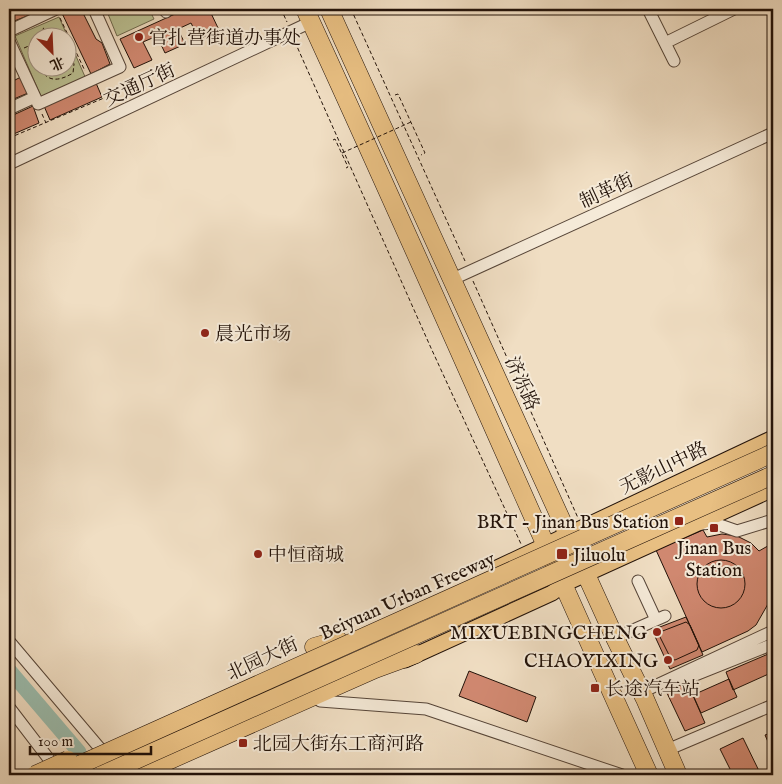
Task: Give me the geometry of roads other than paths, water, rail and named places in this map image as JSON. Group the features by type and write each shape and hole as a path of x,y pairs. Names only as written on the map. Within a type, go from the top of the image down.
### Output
{"highway":[{"name":"济泺路","path":"329,9 454,279 615,638 644,695 678,775"},
{"path":"308,16 481,397 545,545 649,775"},
{"name":"Beiyuan Urban Freeway","path":"64,770 773,453"},
{"path":"102,775 773,475"},
{"path":"35,775 314,647 338,640"},
{"path":"136,775 380,664 416,654"}],"main road":[{"name":"无影山中路","path":"569,533 773,438"},
{"path":"154,775 388,670 416,654 552,593 564,584 773,489"},
{"name":"北园大街","path":"64,770 318,654 338,640 569,533"},
{"path":"125,775 380,664 550,583 564,584"}],"street":[{"path":"9,31 56,9"},
{"path":"9,41 14,53 14,66 38,104 120,67 94,9"},
{"path":"648,9 674,61"},
{"path":"665,43 734,9"},
{"name":"交通厅街","path":"9,164 291,32 308,16"},
{"path":"9,109 35,97"},
{"name":"制革街","path":"454,279 773,133"},
{"path":"695,525 714,523 737,531 773,520"},
{"path":"615,638 660,618 638,580"},
{"path":"644,695 773,631"},
{"path":"9,640 103,752 110,775"},
{"path":"644,695 773,644"},
{"path":"320,701 426,709 622,775"},
{"path":"668,750 773,705"},
{"path":"9,707 64,770"}],"waterway":[{"path":"9,670 79,752 80,775"}],"place":[{"name":"官扎营街道办事处","path":"139,37"},
{"name":"晨光市场","path":"205,333"},
{"name":"BRT - Jinan Bus Station","path":"679,521"},
{"name":"Jinan Bus Station","path":"714,528"},
{"name":"中恒商城","path":"258,554"},
{"name":"Jiluolu","path":"562,554"},
{"name":"MIXUEBINGCHENG","path":"657,632"},
{"name":"CHAOYIXING","path":"668,660"},
{"name":"长途汽车站","path":"595,688"},
{"name":"北园大街东工商河路","path":"243,743"}]}
